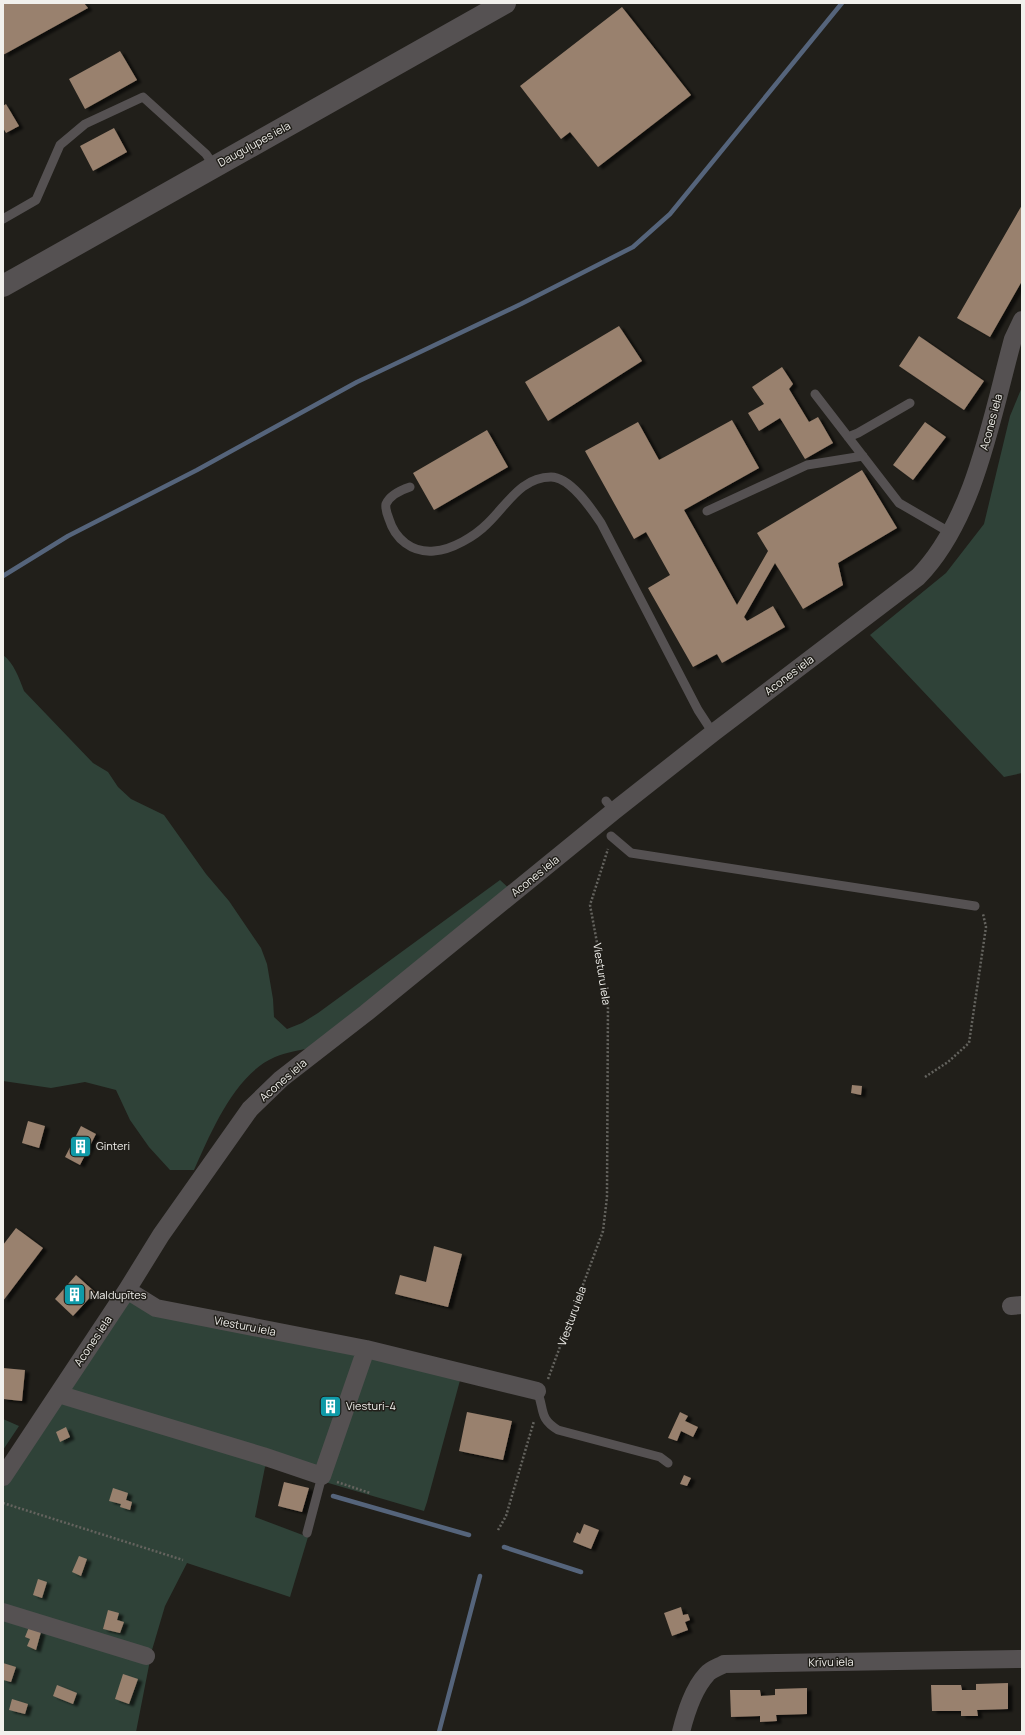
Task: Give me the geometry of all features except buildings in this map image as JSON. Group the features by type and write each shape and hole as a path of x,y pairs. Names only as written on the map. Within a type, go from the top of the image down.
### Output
{"street":[{"name":"Dauguļupes iela","path":"3,286 505,3"},
{"name":"Acones iela","path":"3,1478 27,1439 127,1290 161,1235 250,1109 281,1079 366,1013 610,806 713,733 918,577 930,564 951,533 977,474 1013,339 1022,320"},
{"name":"Viesturu iela","path":"127,1290 156,1308 366,1349 540,1397"},
{"path":"58,1394 263,1456 322,1476 366,1349"},
{"path":"3,1612 146,1656"},
{"name":"Krīvu iela","path":"681,1732 686,1714 698,1686 708,1673 724,1664 1022,1659"}],"lane":[{"path":"3,219 36,200 60,145 85,124 143,97 192,140 206,154 214,166"},
{"path":"815,394 899,503 951,533"},
{"path":"848,437 858,433 910,403"},
{"path":"707,510 807,465 863,456"},
{"path":"410,487 402,489 390,498 386,504 386,510 394,533 411,548 434,551 458,544 487,524 520,488 533,480 553,477 566,483 589,505 601,523 698,710 713,733"},
{"path":"611,836 631,853 975,906"},
{"path":"540,1397 543,1416 548,1424 558,1430 660,1457 668,1462"},
{"path":"306,1533 322,1476"}],"path":[{"name":"Viesturu iela","path":"540,1397 550,1378 603,1231 607,1197 608,1002 590,905 606,858 611,836"},
{"path":"925,1077 948,1062 969,1042 986,927 983,915 975,906"},
{"path":"498,1530 506,1516 540,1397"},
{"path":"322,1476 370,1493"},
{"path":"3,1503 183,1560"}],"green space":[{"path":"1022,387 1022,773 1004,777 870,635 946,573 984,524 1010,416"},
{"path":"3,655 13,666 24,691 93,763 108,772 118,787 131,799 164,815 206,874 229,901 261,948 267,964 273,999 274,1017 287,1029 302,1023 318,1013 500,880 514,893 314,1047 280,1055 261,1065 248,1076 236,1090 208,1139 194,1170 170,1170 149,1147 130,1120 116,1090 85,1082 51,1088 3,1081"},
{"path":"127,1290 157,1308 462,1373 427,1502 424,1511 267,1465 265,1467 255,1517 308,1537 290,1597 187,1563 165,1606 152,1650 136,1732 3,1732 3,1479"},
{"path":"3,1419 19,1426 3,1450"}],"waterway":[{"path":"3,576 68,536 197,470 357,382 521,304 633,247 670,214 842,3"},
{"path":"333,1496 469,1535"},
{"path":"504,1547 581,1572"},
{"path":"439,1732 480,1576"}],"place":[{"name":"Ginteri","path":"81,1146"},
{"name":"Maldupītes","path":"75,1295"},
{"name":"Viesturi-4","path":"331,1406"}]}
